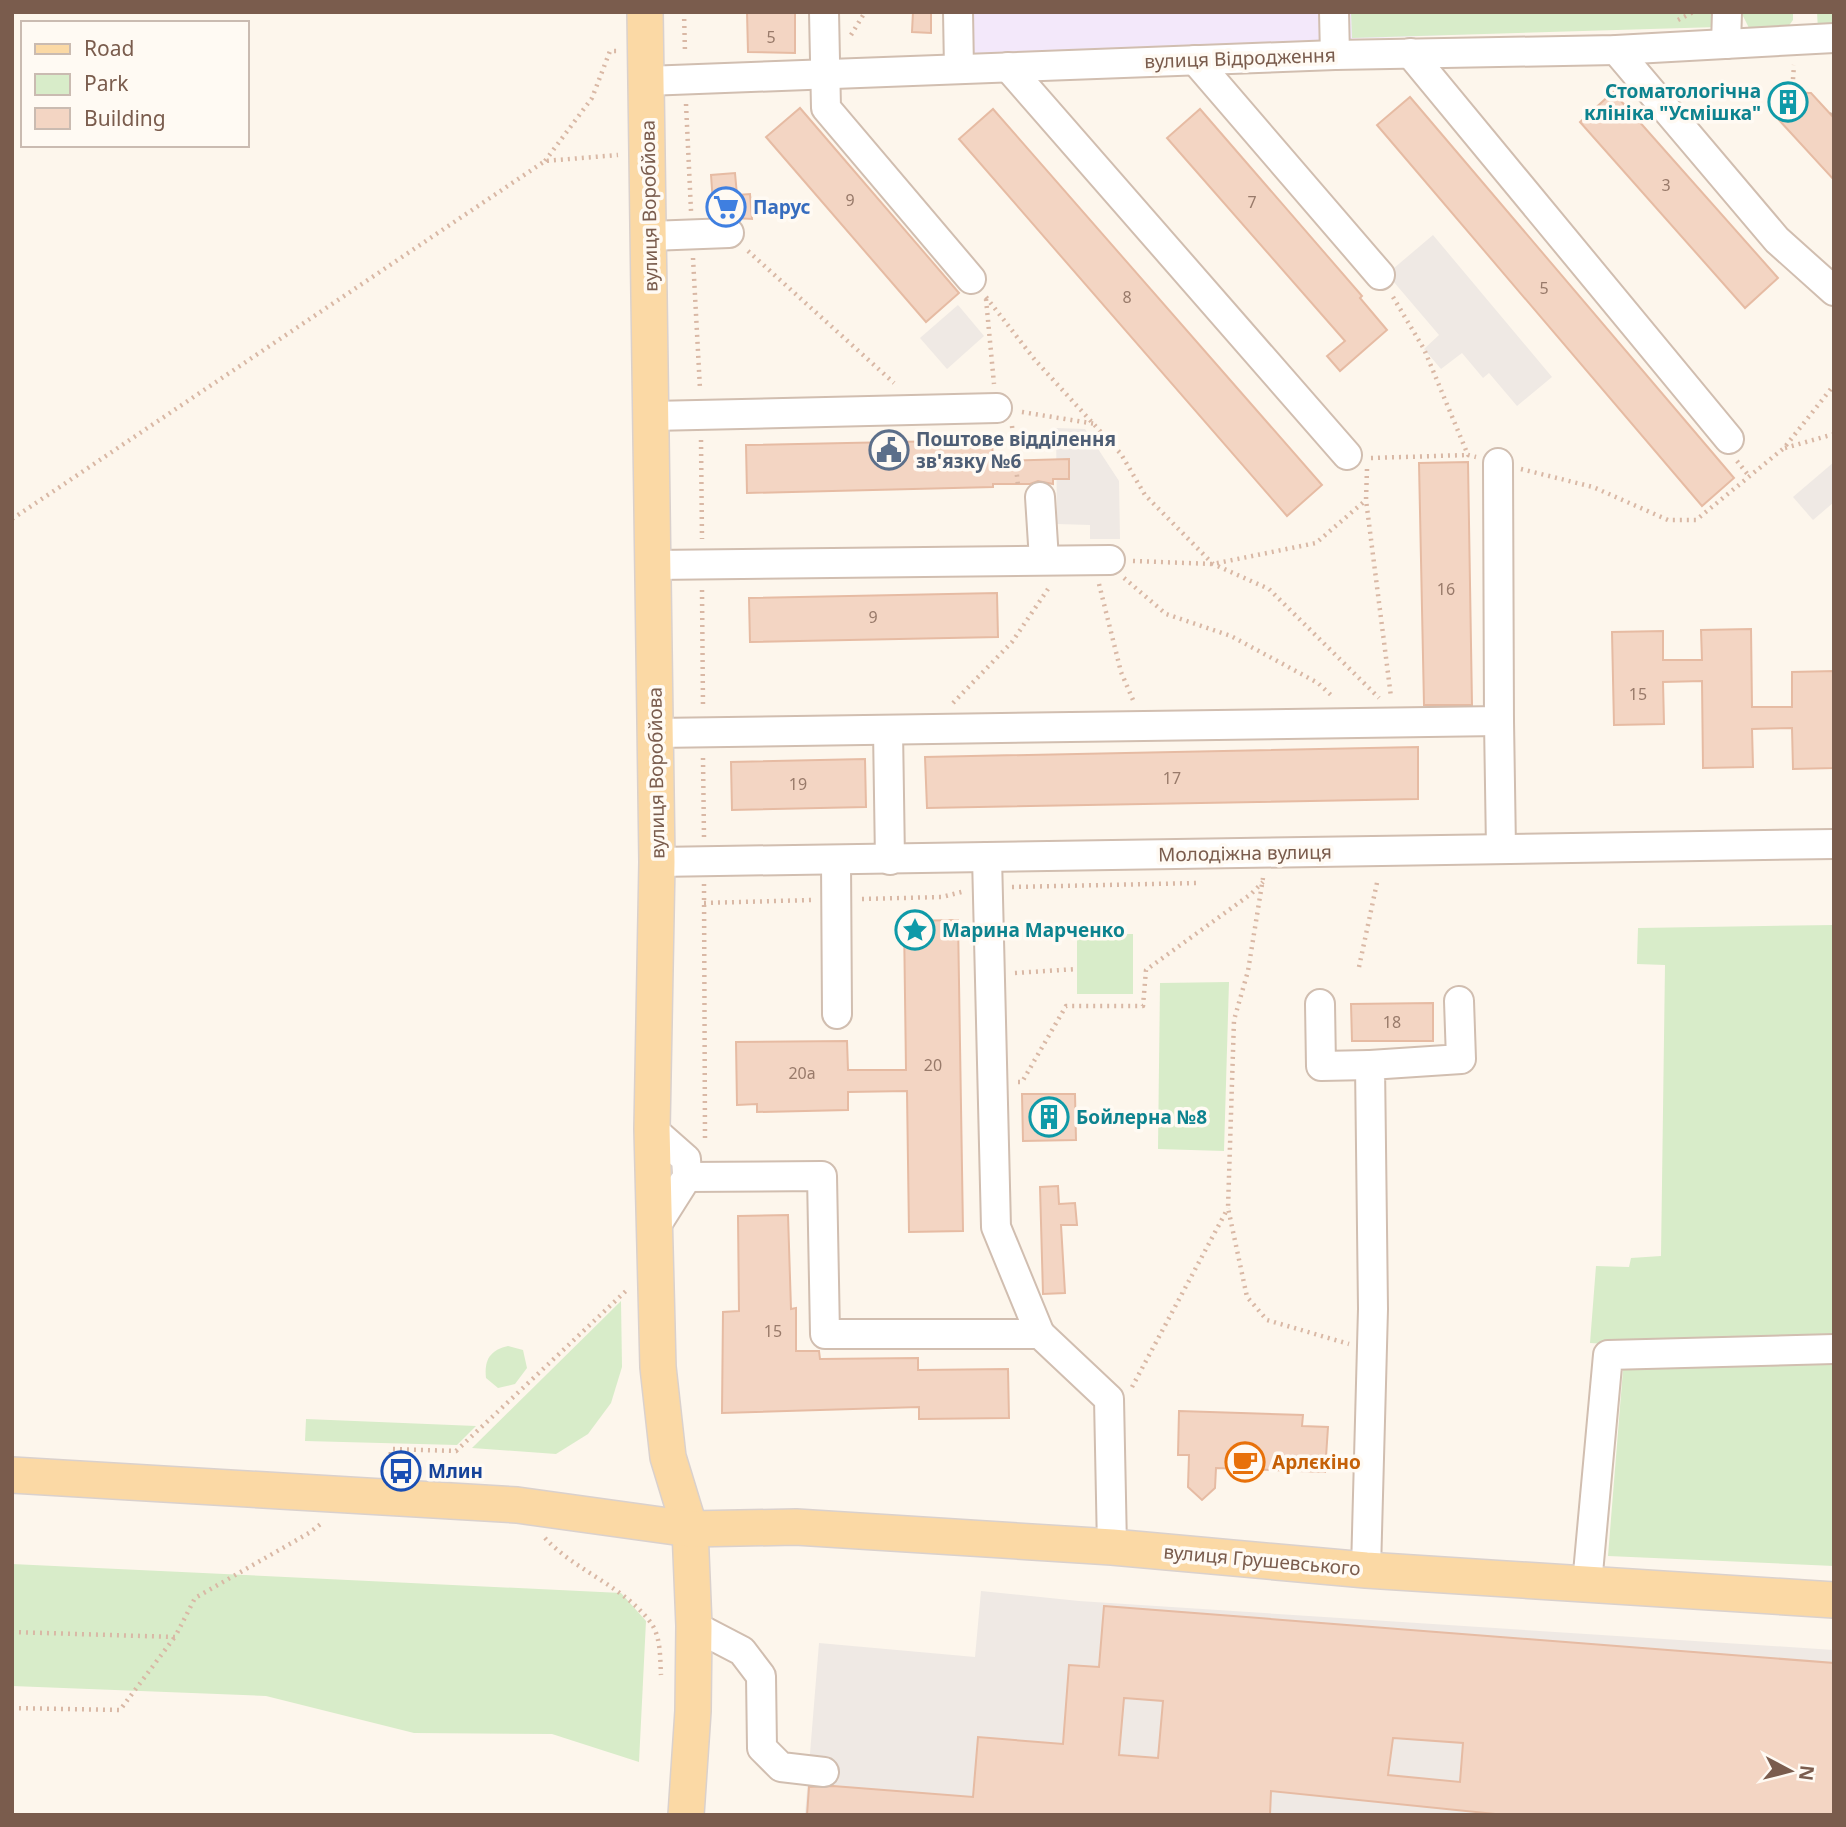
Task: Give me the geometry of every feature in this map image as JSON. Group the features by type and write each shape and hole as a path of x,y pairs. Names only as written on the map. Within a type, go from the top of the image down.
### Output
{"main road":[{"name":"вулиця Воробйова","path":"645,12 657,862 652,1129 658,1367 668,1457 690,1529 694,1626 693,1711 686,1815"},
{"name":"вулиця Грушевського","path":"12,1475 352,1498 517,1505 690,1529 796,1527 1112,1547 1366,1570 1834,1600"}],"street":[{"path":"824,12 826,108 978,288"},
{"path":"958,12 959,69"},
{"path":"1334,12 1335,55"},
{"path":"1726,44 1727,12"},
{"name":"вулиця Відродження","path":"646,81 1335,55 1616,50 1834,38"},
{"path":"1616,50 1777,240 1834,290"},
{"path":"1409,53 1729,439"},
{"path":"1195,60 1380,275"},
{"path":"1008,67 1347,455"},
{"path":"650,236 729,233"},
{"path":"652,416 997,408"},
{"path":"1498,463 1500,849"},
{"path":"1040,497 1044,560"},
{"path":"653,565 1095,560"},
{"path":"655,733 1499,721"},
{"path":"888,730 891,860"},
{"name":"Молодіжна вулиця","path":"657,862 1834,844"},
{"path":"988,857 996,1227 1040,1334 1109,1399 1112,1547"},
{"path":"835,861 837,1014"},
{"path":"1320,1004 1321,1066 1370,1065 1461,1059 1459,1001"},
{"path":"1366,1570 1372,1351 1370,1065"},
{"path":"652,1129 686,1159 687,1177 656,1226"},
{"path":"687,1177 822,1177 825,1334 1040,1334"},
{"path":"1587,1584 1608,1355 1834,1349"},
{"path":"694,1626 742,1651 761,1676 762,1748 781,1767 824,1772"}],"path":[{"path":"684,12 701,415 705,1146 687,1177"},
{"path":"12,519 545,160 592,98 610,51"},
{"path":"1793,93 1794,78"},
{"path":"545,160 688,149"},
{"path":"729,233 924,410"},
{"path":"1380,275 1424,349 1468,455"},
{"path":"978,288 997,408 1012,425 1016,485 1040,497"},
{"path":"978,288 1035,360 1121,454 1145,495 1213,564 1250,579 1279,598 1377,694 1395,723"},
{"path":"1395,723 1366,500 1368,458 1468,455 1593,487 1668,520 1696,520 1784,449 1834,385"},
{"path":"997,408 1096,424"},
{"path":"1784,449 1834,434"},
{"path":"930,730 1012,642 1054,581 1095,560 1213,564 1316,543 1366,500"},
{"path":"1095,560 1166,614 1231,636 1318,683 1353,715 1355,723"},
{"path":"1095,560 1121,672 1144,726"},
{"path":"1263,852 1264,881 1248,971 1234,1020 1228,1208 1247,1297 1267,1321 1372,1351"},
{"path":"1359,967 1378,878"},
{"path":"992,1084 1022,1082 1066,1006 1143,1006 1146,970 1251,894 1264,881"},
{"path":"990,975 1077,969"},
{"path":"1109,1399 1134,1386 1228,1208"},
{"path":"390,1476 391,1449 456,1451 657,1262"},
{"path":"12,1708 120,1710 175,1637 195,1598 309,1533 352,1498"},
{"path":"517,1505 560,1554 633,1605 652,1624 659,1643"},
{"path":"12,1632 175,1637"}],"shaded area":[{"path":"965,12 1710,12 1711,24 966,55"},
{"path":"1433,235 1552,377 1517,406 1489,373 1483,378 1462,353 1441,369 1424,349 1439,335 1387,274"},
{"path":"958,305 984,336 947,369 920,338"},
{"path":"1056,428 1085,429 1119,481 1120,539 1090,539 1090,525 1057,524"},
{"path":"1834,462 1834,502 1813,520 1793,497"},
{"path":"981,1591 1079,1601 1834,1650 1834,1815 805,1815 819,1643 975,1657"}],"green space":[{"path":"1351,12 1718,12 1718,27 1352,38"},
{"path":"1741,12 1793,12 1793,20 1785,31 1758,35 1749,28"},
{"path":"1817,12 1834,12 1834,27 1818,30"},
{"path":"1834,925 1834,1566 1608,1556 1625,1345 1590,1343 1596,1266 1629,1267 1631,1258 1661,1256 1665,965 1637,964 1638,928"},
{"path":"1077,934 1133,934 1133,994 1077,994"},
{"path":"1229,982 1224,1151 1158,1149 1160,983"},
{"path":"621,1301 622,1367 611,1403 588,1434 556,1454 472,1448"},
{"path":"508,1346 523,1350 527,1368 515,1384 498,1388 486,1378 487,1361 497,1350"},
{"path":"306,1419 476,1426 457,1445 305,1441"},
{"path":"12,1564 621,1593 646,1621 639,1762 552,1734 414,1733 266,1696 12,1686"}],"building":[{"path":"747,12 795,12 795,53 748,52"},
{"path":"913,12 931,12 931,33 912,32"},
{"path":"1613,92 1778,278 1745,308 1580,122"},
{"path":"1788,92 1811,93 1834,118 1834,180 1779,120 1781,118 1771,106"},
{"path":"1410,97 1734,478 1702,506 1377,125"},
{"path":"800,108 959,293 926,322 766,137"},
{"path":"993,109 1322,485 1287,516 959,139"},
{"path":"1200,109 1362,296 1360,298 1387,330 1340,371 1327,356 1345,341 1167,138"},
{"name":"Парус","path":"735,173 737,195 750,194 752,219 714,217 711,175"},
{"path":"992,440 993,461 1069,459 1069,479 1053,479 1053,484 1038,481 1030,484 993,484 993,487 747,493 746,445"},
{"path":"1468,462 1472,705 1424,705 1419,463"},
{"path":"997,593 998,637 750,642 749,598"},
{"path":"1751,629 1752,707 1792,707 1792,672 1834,671 1834,768 1793,769 1792,728 1752,729 1753,767 1703,768 1702,681 1663,682 1664,724 1614,725 1612,632 1663,631 1663,660 1702,660 1701,630"},
{"path":"1418,747 1418,799 927,808 925,757"},
{"path":"865,759 866,807 732,810 731,762"},
{"path":"958,920 963,1231 909,1232 907,1091 848,1092 848,1110 757,1112 757,1104 737,1105 736,1042 847,1041 848,1070 906,1070 904,921"},
{"path":"1433,1003 1433,1041 1352,1041 1351,1004"},
{"name":"Бойлерна №8","path":"1022,1094 1075,1094 1076,1140 1023,1141"},
{"path":"1058,1186 1059,1204 1075,1203 1077,1225 1061,1225 1065,1293 1043,1294 1040,1187"},
{"path":"788,1215 791,1309 796,1308 796,1351 819,1351 820,1359 918,1358 918,1370 1008,1369 1009,1418 919,1419 919,1407 722,1413 723,1312 739,1311 738,1216"},
{"name":"Арлєкіно","path":"1179,1411 1303,1415 1302,1426 1328,1427 1325,1472 1216,1468 1215,1488 1202,1500 1188,1487 1189,1455 1178,1455"},
{"path":"1104,1606 1834,1663 1834,1815 1505,1815 1271,1791 1270,1815 807,1815 809,1787 833,1786 973,1797 978,1737 1063,1744 1069,1665 1099,1667","holes":["1124,1698 1163,1701 1158,1758 1119,1755","1393,1738 1463,1743 1460,1782 1388,1775"]}],"place":[{"name":"Стоматологічна клініка \"Усмішка\"","path":"1788,102"},
{"name":"Парус","path":"726,207"},
{"name":"Поштове відділення зв'язку №6","path":"889,450"},
{"name":"Марина Марченко","path":"915,930"},
{"name":"Бойлерна №8","path":"1049,1117"},
{"name":"Арлєкіно","path":"1245,1462"},
{"name":"Млин","path":"401,1471"}]}
